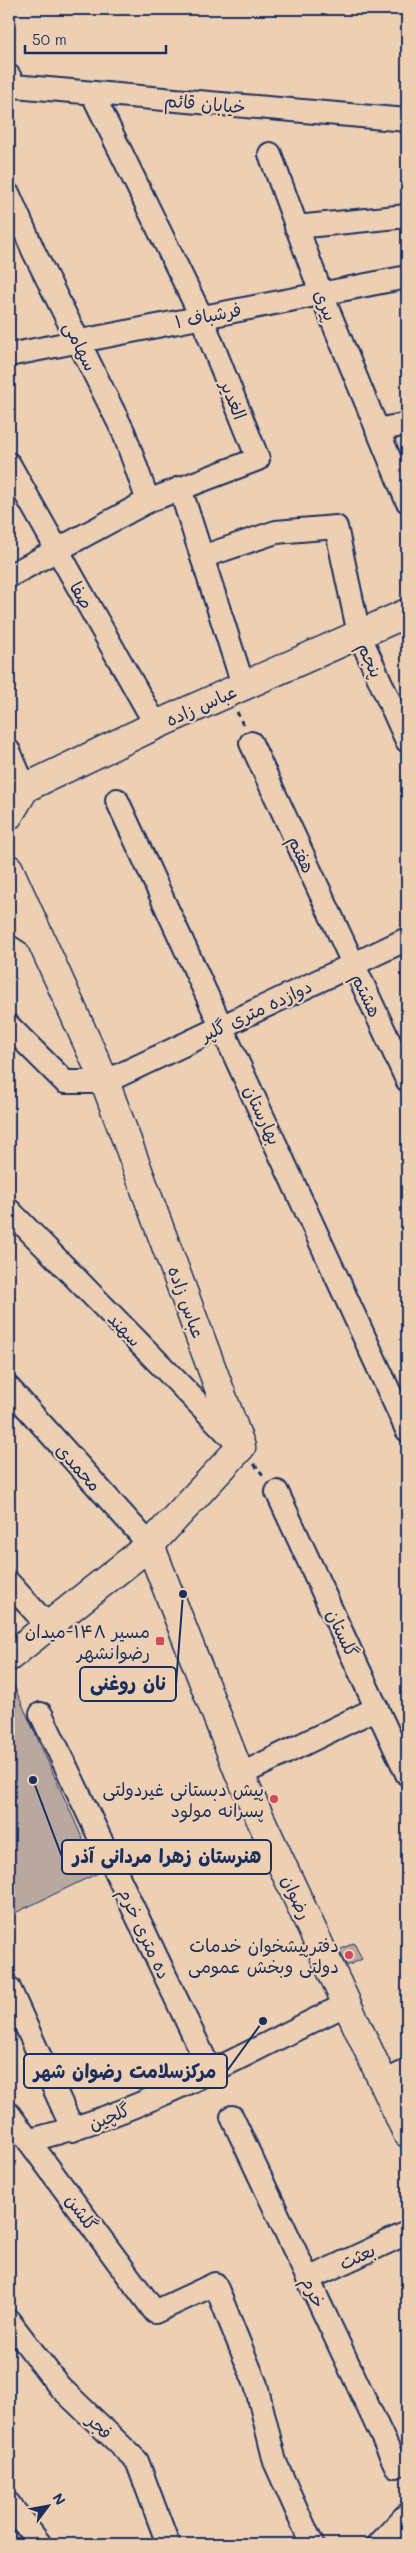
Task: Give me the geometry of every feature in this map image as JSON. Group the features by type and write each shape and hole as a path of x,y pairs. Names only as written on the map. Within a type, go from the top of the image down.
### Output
{"main road":[{"name":"عباس زاده","path":"26,788 156,725 407,613"},
{"path":"9,815 26,788"},
{"name":"عباس زاده","path":"9,869 38,937 106,1082 241,1447"},
{"path":"9,1658 150,1545 241,1447"},
{"name":"رضوان","path":"150,1545 240,1775 347,2004 396,2076 407,2134"}],"street":[{"name":"خیابان قائم","path":"10,84 92,93 407,120"},
{"name":"الغدیر","path":"9,576 56,548 148,500 258,459 201,316 92,93"},
{"name":"پیری","path":"270,154 321,293 407,502"},
{"name":"سهامی","path":"9,195 124,433 148,500"},
{"path":"296,227 407,216"},
{"name":"فرشباف ۱","path":"9,355 407,277"},
{"path":"377,430 407,424"},
{"name":"صفا","path":"9,464 156,725"},
{"path":"180,488 202,557 235,689"},
{"name":"پنجم","path":"202,557 276,532 336,527 359,634 407,741"},
{"name":"هفتم","path":"251,743 353,964"},
{"path":"9,751 26,788"},
{"name":"بهارستان","path":"117,800 407,1430"},
{"path":"9,918 38,937"},
{"name":"دوازده متری گلپر","path":"106,1082 407,939"},
{"name":"هشتم","path":"353,964 407,1080"},
{"path":"9,1026 65,1082 106,1082"},
{"name":"سهند","path":"9,1210 241,1447"},
{"name":"محمدی","path":"9,1388 150,1545"},
{"name":"گلستان","path":"277,1492 407,1774"},
{"path":"9,1583 49,1627"},
{"path":"240,1775 377,1708"},
{"name":"ده متری خرم","path":"41,1714 210,2070"},
{"path":"9,1988 72,2130"},
{"name":"گلچین","path":"30,2140 72,2130 113,2116 347,2004"},
{"name":"گلشن","path":"9,2114 30,2140 154,2312 215,2284 256,2385 275,2462 312,2544"},
{"name":"خرم","path":"232,2117 396,2466"},
{"name":"بعثت","path":"308,2279 407,2233"},
{"name":"فجر","path":"9,2321 59,2386 137,2461 168,2544"},
{"path":"9,2504 29,2540"},
{"path":"380,2544 407,2514"}],"path":[{"path":"235,689 251,743"},
{"path":"241,1447 277,1492"}],"building":[{"path":"9,1675 98,1873 9,1916"},
{"name":"دفترپیشخوان خدمات دولتی وبخش عمومی","path":"354,1943 362,1959 347,1966 339,1950"}],"place":[{"name":"نان روغنی","path":"183,1594"},
{"name":"مسیر ۱۴۸-میدان رضوانشهر","path":"160,1641"},
{"name":"هنرستان زهرا مردانی آذر","path":"33,1780"},
{"name":"پیش دبستانی غیردولتی پسرانه مولود","path":"274,1799"},
{"name":"دفترپیشخوان خدمات دولتی وبخش عمومی","path":"349,1955"},
{"name":"مرکزسلامت رضوان شهر","path":"263,2021"}]}
